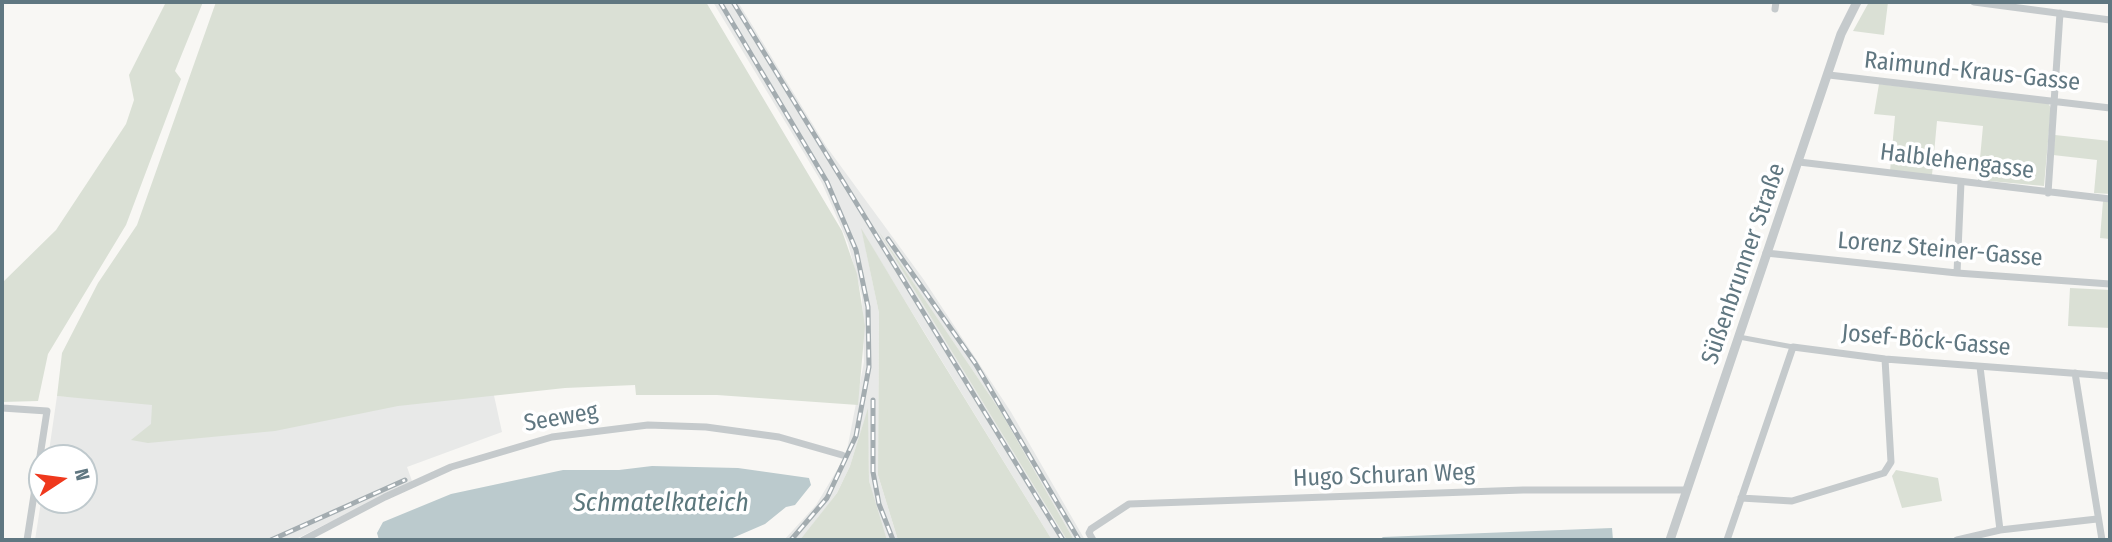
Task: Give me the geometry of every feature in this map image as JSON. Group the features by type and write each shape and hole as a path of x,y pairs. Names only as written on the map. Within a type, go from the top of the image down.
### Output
{"street":[{"name":"Süßenbrunner Straße","path":"1670,540 1841,34 1857,2"},
{"path":"1974,2 2110,20"},
{"path":"2048,193 2060,13"},
{"name":"Raimund-Kraus-Gasse","path":"1829,75 2054,99 2110,108"},
{"name":"Halblehengasse","path":"1799,162 2110,199"},
{"path":"1957,273 1961,182"},
{"name":"Lorenz Steiner-Gasse","path":"1766,253 1957,273 2110,284"},
{"name":"Josef-Böck-Gasse","path":"1739,337 1885,359 2110,376"},
{"path":"1727,540 1793,347"},
{"path":"1741,498 1792,500 1884,473 1891,461 1885,359"},
{"path":"1980,366 2000,530"},
{"path":"2075,373 2102,540"},
{"path":"2,408 47,411 27,540"},
{"name":"Seeweg","path":"303,540 385,497 451,467 507,448 563,436 648,425 706,426 779,437 842,456"},
{"name":"Hugo Schuran Weg","path":"1093,540 1091,529 1129,504 1523,490 1687,490"},
{"path":"1957,540 2000,530 2097,519"}],"shaded area":[{"path":"166,2 203,2 175,71 181,79 126,225 48,354 38,401 2,402 2,283 56,230 126,124 134,100 129,75"},
{"path":"216,2 706,2 842,231 857,274 865,326 858,405 717,395 636,395 635,385 565,388 398,406 275,431 148,443 131,440 151,424 152,405 57,396 62,353 98,283 137,225"},
{"path":"713,2 738,2 826,146 924,280 1011,412 1085,540 1074,540 1001,412 884,240 1067,540 1052,540 862,231 879,313 878,475 898,540 887,540 874,503 869,481 867,413 850,466 837,493 801,540 784,540 816,505 846,455 864,362 862,297 848,243 822,183"},
{"path":"1869,2 1888,2 1884,35 1853,31"},
{"path":"1879,84 2048,103 2051,108 2044,186 1978,180 1983,126 1937,121 1932,175 1890,171 1895,116 1874,114"},
{"path":"2055,135 2110,141 2110,194 2094,193 2097,160 2053,155"},
{"path":"2103,201 2110,201 2110,239 2100,238"},
{"path":"861,228 1052,540 898,540 878,475 879,313"},
{"path":"877,229 1001,412 1074,540 1067,540"},
{"path":"2070,288 2110,290 2110,328 2068,326"},
{"path":"493,391 502,432 407,467 412,481 294,540 35,540 39,514 98,514 98,444 50,444 57,396 160,400"},
{"path":"868,408 869,481 887,540 800,540 837,493 850,466"},
{"path":"1896,470 1938,478 1942,501 1902,508 1892,476"}],"water":[{"name":"Schmatelkateich","path":"652,466 738,468 809,478 811,485 795,505 786,507 765,524 728,540 379,540 377,533 383,522 451,494 563,470 619,470"},
{"path":"1612,528 1613,540 1379,540 1383,537"}],"railway":[{"path":"720,2 827,182 856,250 868,307 869,367 856,436 827,498 791,540"},
{"path":"733,2 1063,540"},
{"path":"888,239 975,363 1079,540"},
{"path":"873,400 873,472 879,504 893,540"},
{"path":"271,540 405,480"}]}
